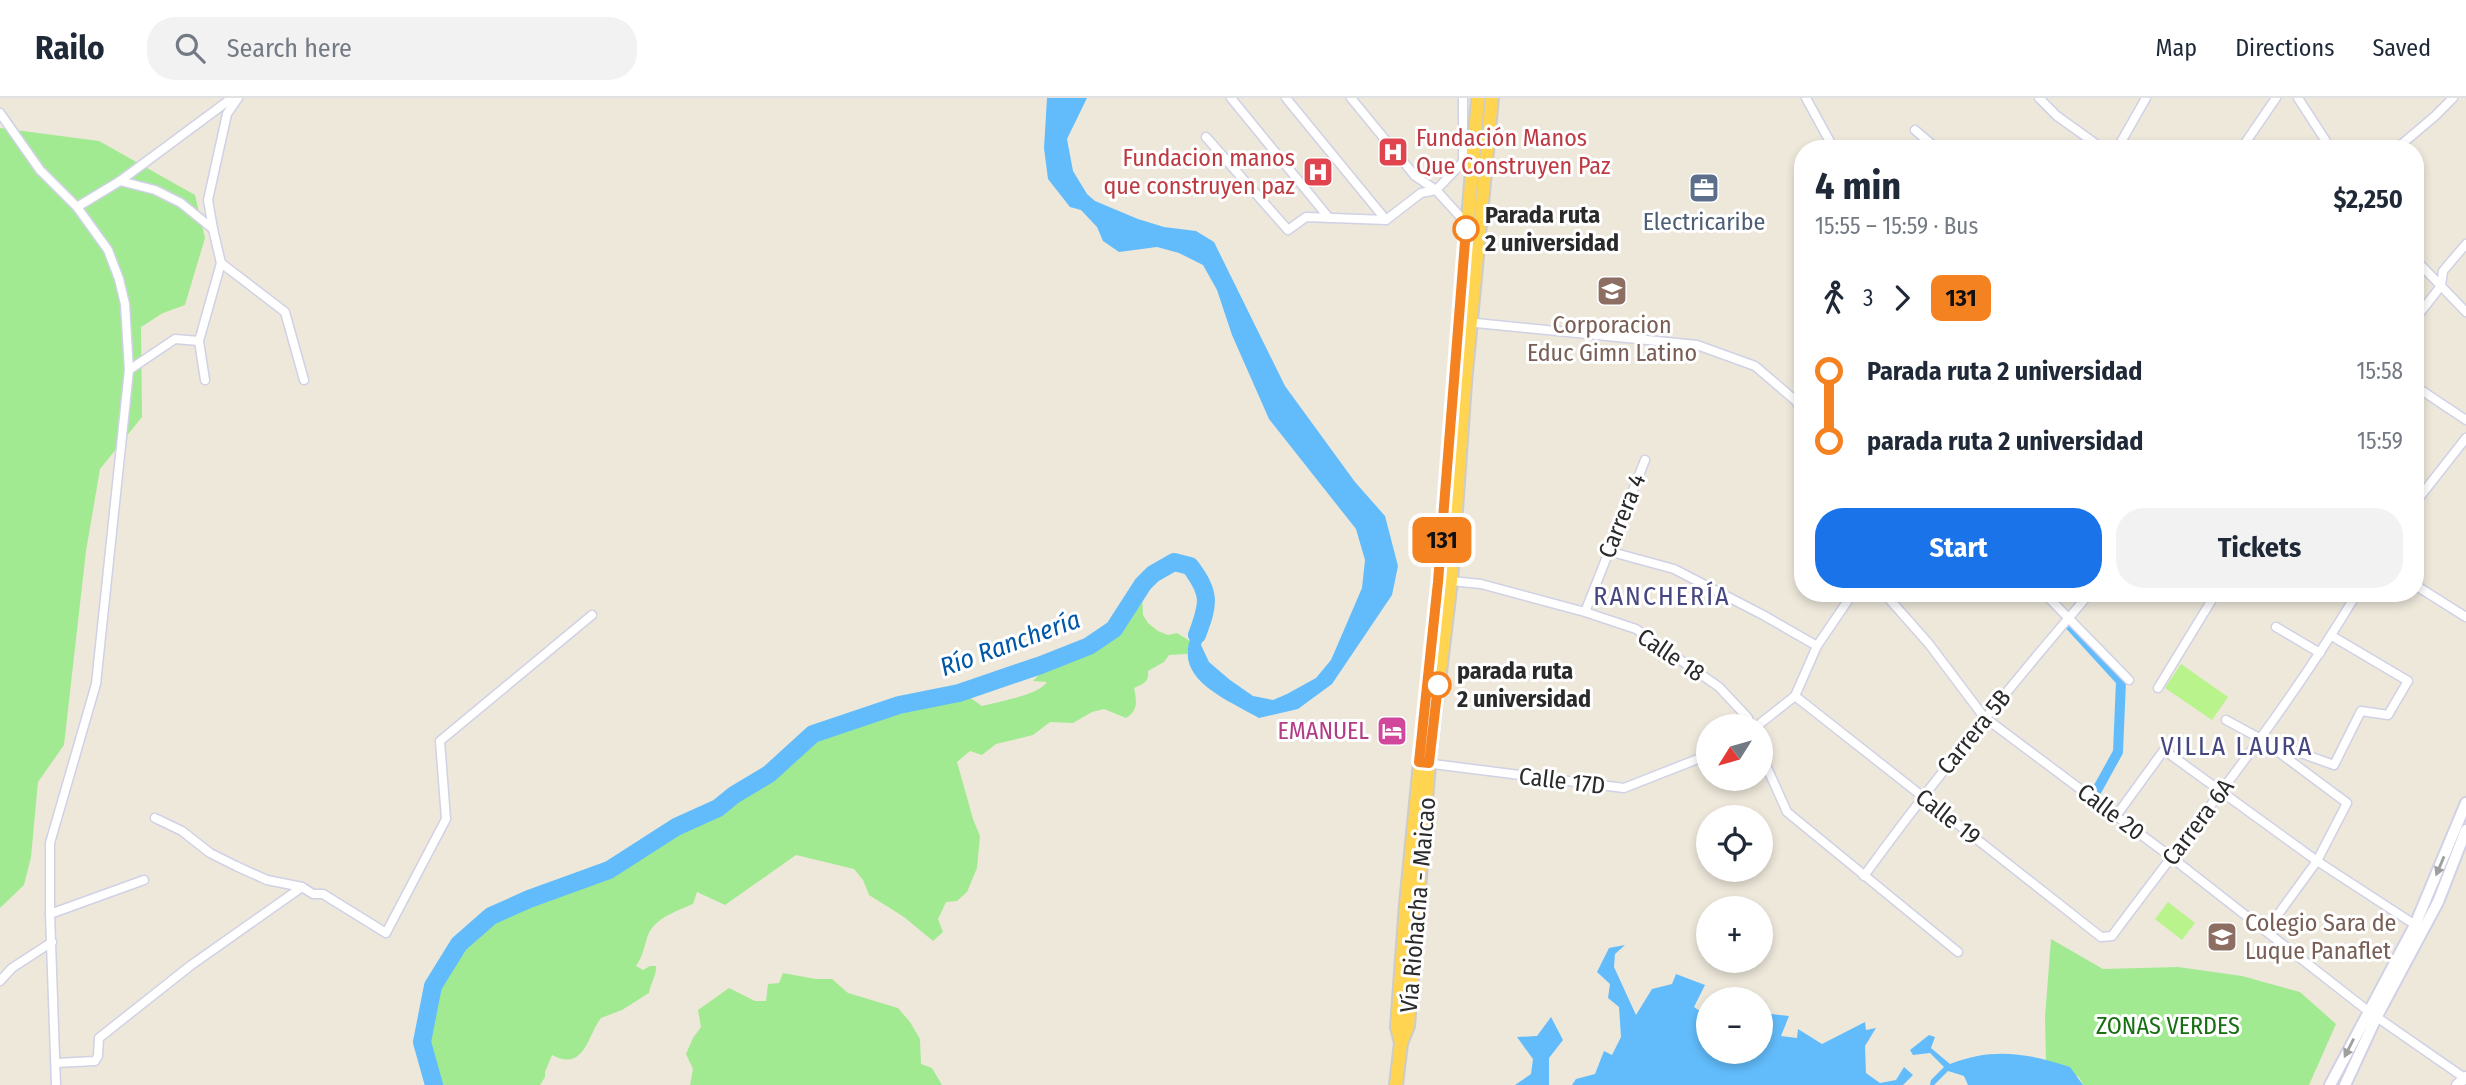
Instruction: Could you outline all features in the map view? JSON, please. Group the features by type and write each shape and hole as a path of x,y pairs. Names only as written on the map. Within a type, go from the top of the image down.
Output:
{"highway":[{"name":"Vía Riohacha - Maicao","path":"1465,322 1466,223 1478,98"},
{"name":"Vía Riohacha - Maicao","path":"1396,1085 1401,1042 1397,1027 1424,762 1438,582 1465,322 1480,225 1492,98"},
{"name":"Vía Riohacha - Maicao","path":"1424,762 1451,581 1459,383"}],"main road":[{"path":"2419,928 2466,803"},
{"path":"2330,1085 2419,928 2466,830"},
{"path":"2345,1085 2372,1014"}],"street":[{"path":"78,207 120,181 232,98"},
{"path":"205,380 199,341 221,263 208,200 226,114 238,98"},
{"path":"1231,98 1329,218"},
{"path":"1286,98 1386,220"},
{"path":"1351,98 1415,176 1436,190 1466,223 1480,225"},
{"path":"1206,136 1288,230 1306,217 1386,220 1421,193 1436,190 1463,162 1463,98"},
{"path":"1806,98 1829,140"},
{"path":"2039,98 2057,116 2090,140"},
{"path":"2122,140 2146,98"},
{"path":"2247,140 2276,98"},
{"path":"2298,98 2325,140"},
{"path":"2406,140 2453,98"},
{"path":"0,113 40,170 78,207 108,250 125,304 129,370 96,684 50,843 56,1085"},
{"path":"1914,130 1926,140"},
{"path":"120,181 155,190 181,203 213,229"},
{"path":"2424,308 2441,286 2443,271 2466,244"},
{"path":"221,263 285,312 304,380"},
{"path":"2424,268 2466,312"},
{"path":"1465,322 1697,345 1755,366 1794,399"},
{"path":"129,370 175,339 199,341"},
{"path":"2424,393 2466,419"},
{"path":"2424,492 2466,438"},
{"name":"Carrera 4","path":"1586,612 1644,460"},
{"path":"1608,551 1674,569 1817,646"},
{"name":"Calle 18","path":"1451,581 1481,584 1586,612 1636,629 1719,687 1744,714"},
{"path":"2424,591 2466,617"},
{"path":"1773,714 1795,696 1817,646 1847,602"},
{"name":"Calle 20","path":"1892,602 1929,644 1984,717 2171,857 2372,1014 2463,1080"},
{"path":"2053,602 2129,680"},
{"name":"Carrera 5B","path":"1864,876 1984,717 2082,602"},
{"path":"2158,688 2209,602"},
{"name":"Carrera 6A","path":"2101,937 2112,936 2261,739 2332,636 2352,602"},
{"path":"155,818 182,831 210,853 236,866 267,880 302,887 313,894 323,894 386,933 446,819 440,741 592,615"},
{"path":"2276,627 2320,653"},
{"path":"2261,739 2334,765 2361,711 2388,715 2408,681 2332,636"},
{"name":"Calle 19","path":"1795,696 2101,937"},
{"path":"2226,720 2261,739 2347,803 2317,861 2266,931"},
{"path":"2116,816 2164,750 2317,861 2419,928"},
{"name":"Calle 17D","path":"1424,762 1624,788 1696,760"},
{"path":"1773,781 1787,812 1958,952"},
{"path":"50,914 144,880"},
{"path":"56,1063 95,1062 99,1038 190,966 302,887"},
{"path":"0,981 12,968 52,942"}],"green space":[{"path":"0,128 99,141 195,195 205,238 185,305 163,313 141,327 142,417 100,469 86,551 64,745 38,782 31,857 24,885 0,908"},
{"path":"1138,592 1142,594 1143,615 1148,623 1158,631 1168,635 1177,633 1190,641 1187,654 1169,655 1164,662 1148,671 1145,682 1134,688 1136,705 1126,718 1104,709 1092,712 1073,723 1050,722 1033,735 996,744 982,755 970,751 957,762 980,836 977,868 967,892 957,901 946,902 938,919 943,932 933,941 904,917 869,895 863,880 854,869 796,855 725,905 697,892 693,904 656,924 648,935 636,966 643,970 656,966 649,993 622,1010 601,1018 578,1056 563,1059 552,1055 540,1085 434,1085 422,1042 433,986 459,944 491,916 609,870 676,827 718,808 766,776 813,734 899,705 959,693 982,706 1035,691 1047,682 1033,681 1046,669 1056,663 1071,662 1084,657 1107,642 1110,638 1107,634 1115,627"},
{"path":"2181,664 2228,697 2212,720 2165,688"},
{"path":"2168,902 2195,923 2182,940 2155,919"},
{"name":"ZONAS VERDES","path":"2051,939 2103,969 2178,967 2242,976 2300,992 2336,1024 2309,1085 2083,1085 2079,1077 2046,1062 2045,1017"},
{"path":"783,973 832,979 848,993 898,1008 920,1039 921,1064 932,1068 942,1085 690,1085 693,1069 686,1054 701,1027 698,1010 729,988 755,1001 766,1001 768,984 779,983"}],"water":[{"path":"1047,98 1087,98 1067,139 1073,171 1087,194 1095,201 1164,227 1196,231 1214,242 1285,386 1355,482 1385,516 1398,566 1392,595 1332,684 1298,709 1259,718 1210,689 1190,666 1188,651 1192,634 1205,614 1205,631 1201,645 1209,662 1253,696 1273,700 1316,678 1331,660 1362,588 1365,560 1356,529 1269,419 1232,335 1217,290 1203,265 1179,253 1157,247 1119,252 1103,241 1097,227 1081,210 1070,207 1048,179 1044,148"},
{"path":"1625,945 1615,954 1614,967 1636,1015 1652,989 1672,984 1676,974 1705,985 1696,987 1696,1064 1773,1064 1773,1014 1789,1016 1781,1036 1797,1038 1798,1029 1822,1044 1865,1022 1866,1030 1876,1028 1865,1046 1866,1073 1880,1083 1896,1080 1904,1067 1913,1075 1903,1085 1572,1085 1576,1079 1595,1074 1604,1051 1612,1055 1621,1037 1619,1007 1608,998 1610,984 1597,972 1609,948"},
{"path":"1551,1017 1563,1040 1549,1058 1549,1085 1515,1085 1531,1074 1533,1059 1517,1037 1537,1036"},
{"path":"1929,1035 1935,1037 1931,1048 1950,1064 1981,1055 2025,1055 2070,1067 2083,1085 1968,1085 1964,1076 1948,1071 1934,1085 1930,1085 1931,1080 1944,1067 1930,1053 1913,1055 1910,1050"}],"waterway":[{"name":"Río Ranchería","path":"434,1085 422,1042 433,986 459,944 491,916 609,870 676,827 718,808 769,774 813,734 899,705 959,693 1089,646 1114,629 1143,584 1153,574 1174,562 1190,566 1205,592 1206,606 1197,635"},
{"path":"2067,622 2121,681 2118,752 2097,790"}],"bus line":[{"name":"131","path":"1438,685 1429,763 1419,762 1438,582 1466,229"}],"place":[{"name":"Fundación Manos Que Construyen Paz","path":"1393,152"},
{"name":"Fundacion manos que construyen paz","path":"1318,172"},
{"name":"Electricaribe","path":"1704,188"},
{"name":"Parada ruta 2 universidad","path":"1466,229"},
{"name":"Corporacion Educ Gimn Latino","path":"1612,291"},
{"name":"parada ruta 2 universidad","path":"1438,685"},
{"name":"EMANUEL","path":"1392,731"},
{"name":"Colegio Sara de Luque Panaflet","path":"2222,937"}],"district":[{"name":"RANCHERÍA","path":"1662,596"},
{"name":"VILLA LAURA","path":"2237,746"}]}
